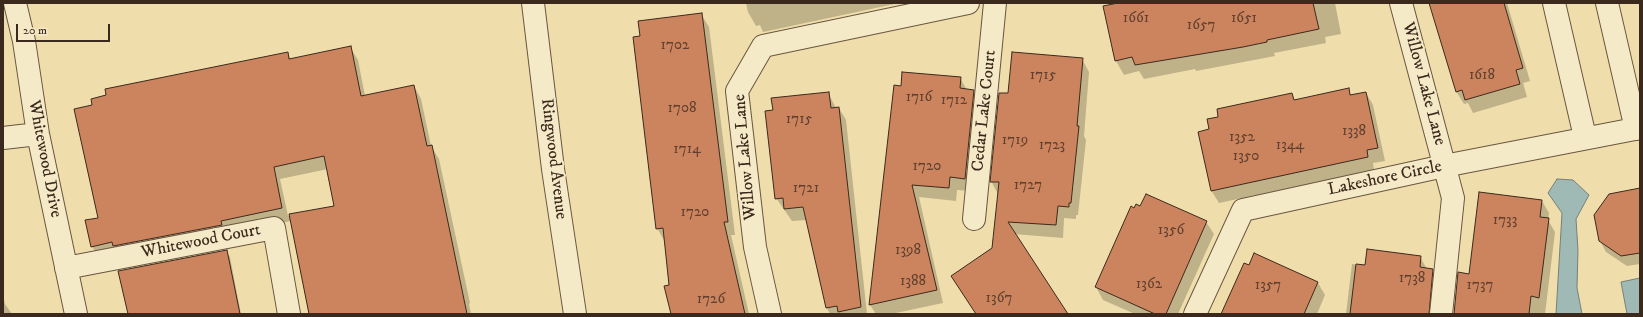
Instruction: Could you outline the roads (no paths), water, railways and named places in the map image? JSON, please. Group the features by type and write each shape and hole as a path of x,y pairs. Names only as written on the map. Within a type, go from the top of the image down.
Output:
{"street":[{"name":"Whitewood Drive","path":"15,3 24,41 38,134 76,314"},
{"name":"Ringwood Avenue","path":"534,3 553,169 575,314"},
{"name":"Willow Lake Lane","path":"770,314 754,247 736,92 763,46 968,3"},
{"name":"Cedar Lake Court","path":"974,219 995,3"},
{"name":"Willow Lake Lane","path":"1401,3 1444,166 1454,198 1441,314"},
{"path":"1554,3 1585,137"},
{"path":"1607,3 1638,128"},
{"name":"Lakeshore Circle","path":"1195,314 1243,210 1444,166 1585,137 1638,128"},
{"path":"3,138 38,134"},
{"name":"Whitewood Court","path":"66,268 274,228 289,314"}],"water":[{"path":"1557,179 1573,180 1589,195 1576,219 1578,250 1577,288 1582,314 1556,314 1562,213 1548,193"},
{"path":"1640,278 1640,314 1627,314 1621,282"}]}
